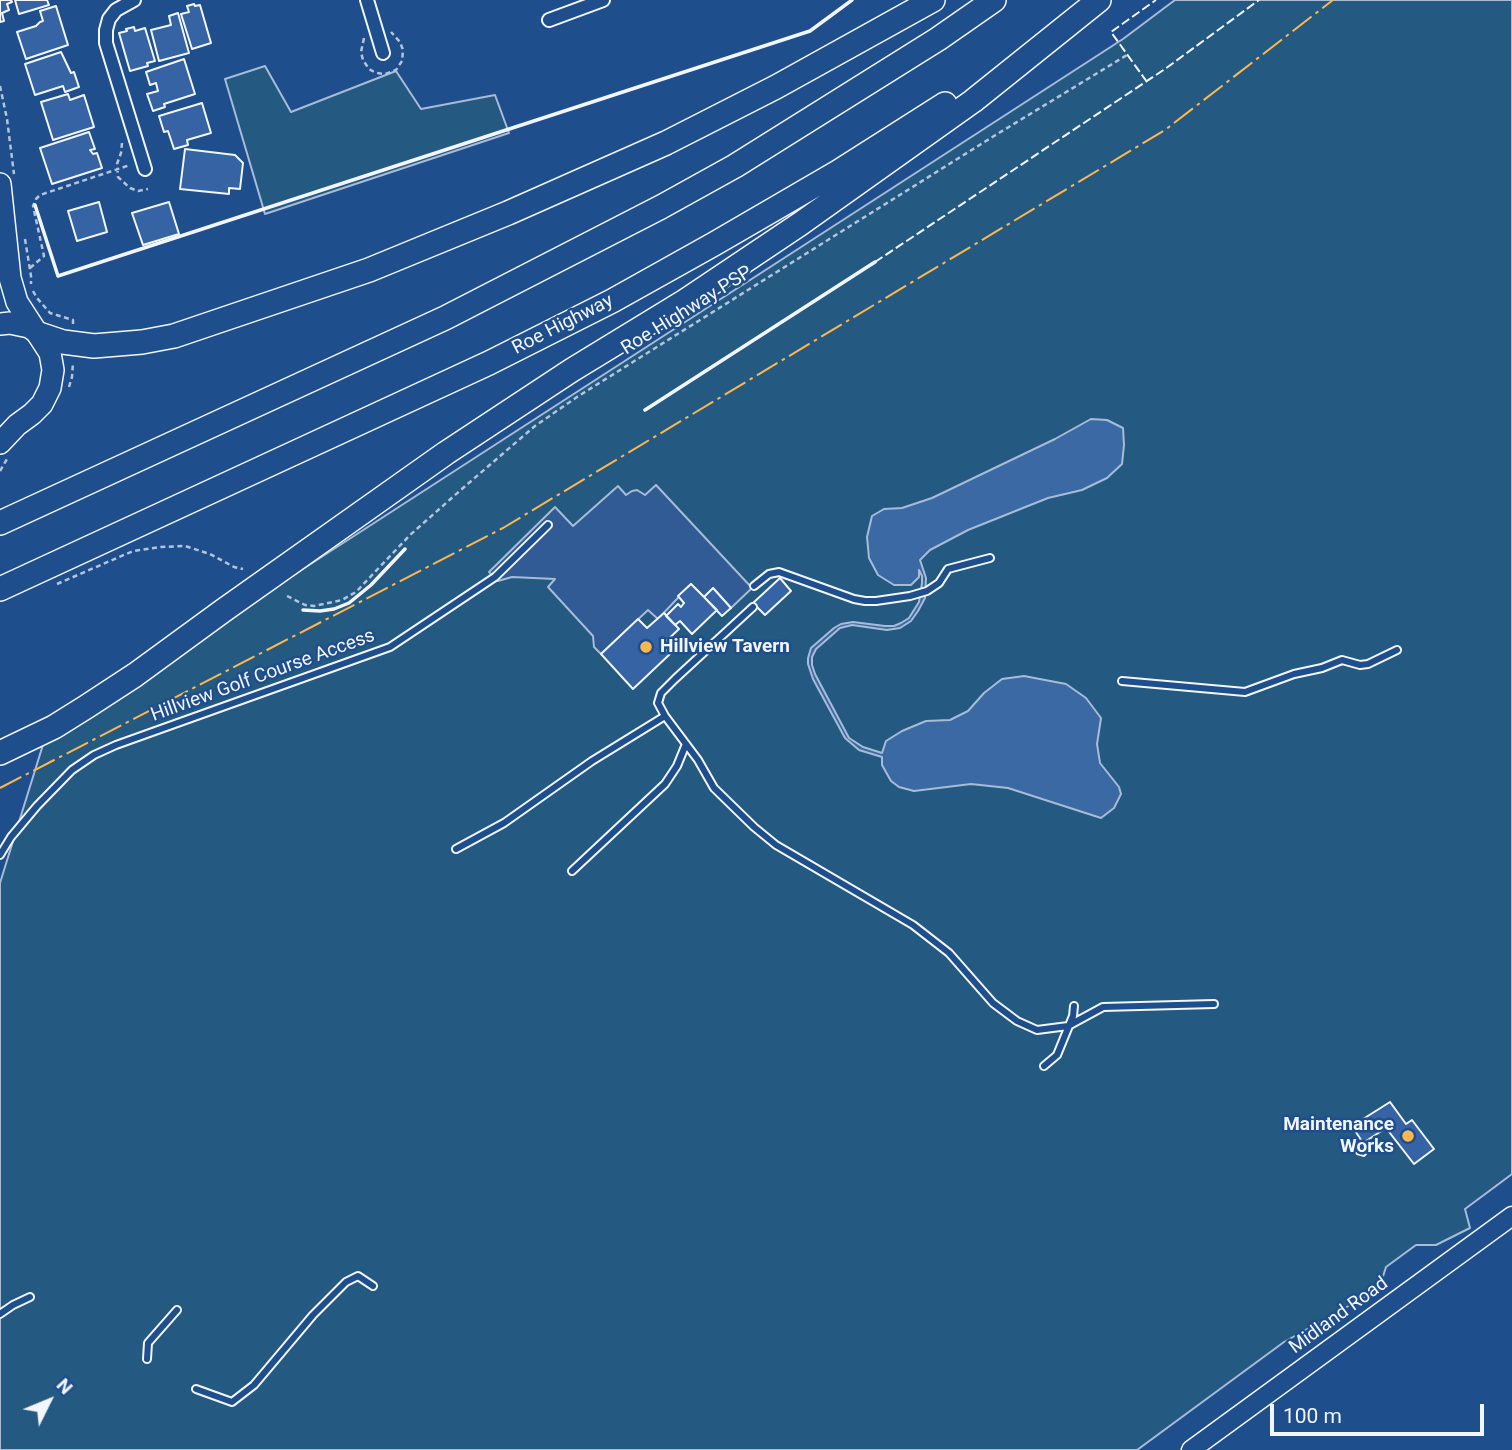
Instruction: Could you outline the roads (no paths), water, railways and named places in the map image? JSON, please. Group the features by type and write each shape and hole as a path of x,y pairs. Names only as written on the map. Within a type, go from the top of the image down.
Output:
{"highway":[{"path":"39,334 63,342 94,346 174,337 369,270 508,213 666,143 788,81 933,0"},
{"path":"0,523 445,318 661,207 735,166 994,0"},
{"name":"Roe Highway","path":"0,589 489,363 612,301 838,172 997,71 1093,0"},
{"path":"0,753 54,727 125,681 446,453 800,225 973,101 1099,0"}],"main road":[{"path":"6,448 18,425 42,404 50,388 53,370 50,353 17,302 10,278 8,185"},
{"path":"0,324 29,327 39,334"},
{"name":"Midland Road","path":"1191,1450 1512,1216"}],"street":[{"path":"134,0 116,10 109,19 106,43 144,165"},
{"path":"367,0 383,53"},
{"path":"549,20 603,0"}],"lane":[{"name":"Hillview Golf Course Access","path":"0,855 11,837 72,770 94,755 390,647 495,577 548,525"},
{"path":"754,586 769,574 779,572 854,599 876,601 927,592 939,583 948,569 990,558"},
{"path":"753,607 661,693 659,703 665,716 698,760 713,788 754,827 776,845 913,925 949,953 993,1003 1017,1021 1037,1030 1068,1026 1103,1007 1214,1004"},
{"path":"1122,681 1245,692 1342,660 1360,665 1368,664 1397,650"},
{"path":"456,849 504,823 592,761 665,716"},
{"path":"572,871 665,784 686,744"},
{"path":"1044,1066 1057,1055 1073,1016 1074,1006"},
{"path":"196,1389 232,1402 254,1385 313,1315 346,1282 358,1276 373,1286"},
{"path":"0,1314 30,1297"},
{"path":"146,1359 148,1343 177,1310"}],"place":[{"name":"Hillview Tavern","path":"646,647"},
{"name":"Maintenance Works","path":"1408,1136"}]}
